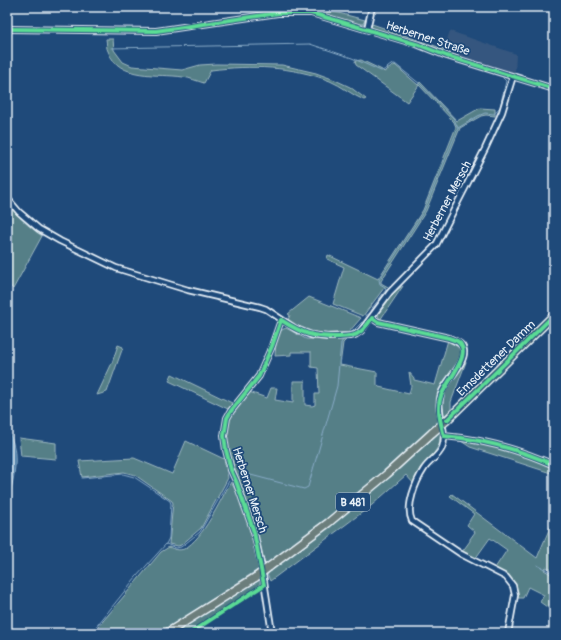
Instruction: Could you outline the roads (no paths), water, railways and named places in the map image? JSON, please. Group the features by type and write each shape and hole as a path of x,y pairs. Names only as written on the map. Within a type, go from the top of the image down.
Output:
{"main road":[{"name":"Emsdettener Damm","path":"167,633 256,576 334,518 387,474 447,420 554,315"}],"street":[{"name":"Herberner Straße","path":"367,29 372,7"},
{"name":"Herberner Straße","path":"7,29 156,31 278,13 311,13 367,29 554,89"},
{"name":"Herberner Mersch","path":"7,198 19,212 39,229 60,241 116,268 188,290 266,309 296,329 311,336 327,337 355,335 361,332 390,292 436,245 485,149 502,112 513,76"},
{"path":"372,318 378,322 449,338 461,345 464,352 463,356 443,389 440,399 439,414 444,436 442,448 420,475 411,498 409,515 412,520 461,554 506,577 513,586 515,595 508,633"},
{"name":"Herberner Mersch","path":"272,633 262,568 254,532 231,470 224,436 227,418 230,411 259,376 281,320"},
{"path":"444,436 458,437 508,449 554,465"}],"waterway":[{"path":"111,48 310,44 352,58 381,71 395,64 420,84 454,119 458,128"},
{"path":"366,316 386,290 385,287 380,284 379,280 424,211 458,128 485,113 494,114 500,107 506,81 503,78"},
{"path":"351,333 362,322"},
{"path":"239,474 243,473 304,489 308,487 337,386 341,343 343,340"},
{"path":"82,478 123,474 134,477 170,501 171,504 169,538 166,544 136,577 91,633"},
{"path":"166,544 176,548 181,547 200,532 229,481"},
{"path":"537,565 554,574"}]}
